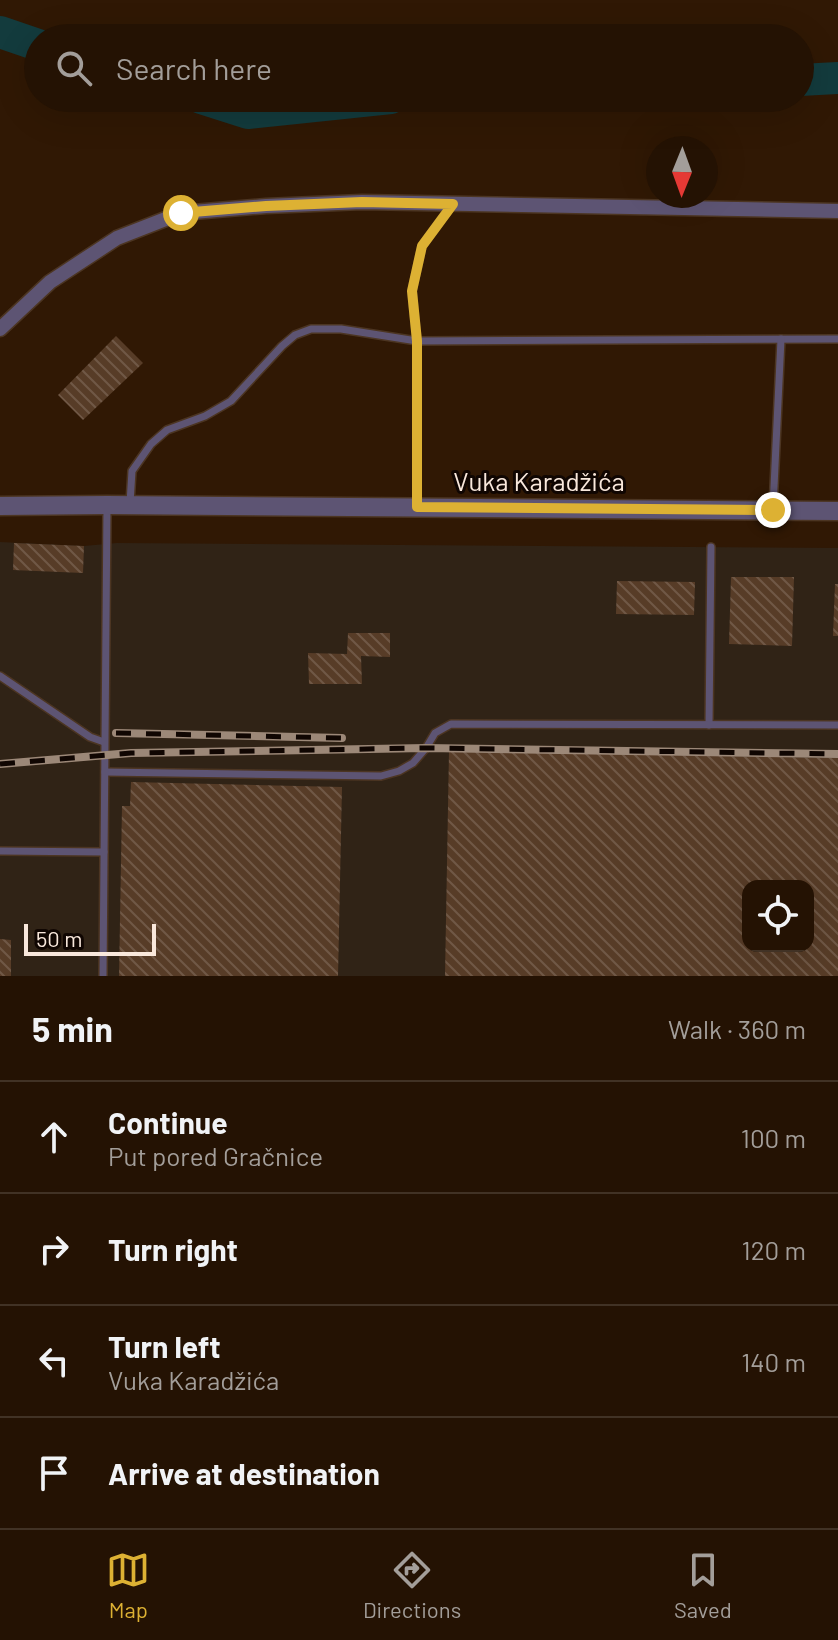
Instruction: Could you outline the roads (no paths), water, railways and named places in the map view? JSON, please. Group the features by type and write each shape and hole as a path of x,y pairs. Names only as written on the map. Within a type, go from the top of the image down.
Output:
{"street":[{"path":"0,329 50,282 117,238 181,213 362,202 838,211"},
{"name":"Vuka Karadžića","path":"0,506 838,511"}],"lane":[{"path":"417,507 417,341 412,291 422,246 453,204"},
{"path":"130,505 132,471 151,444 167,430 205,416 231,401 282,346 295,335 311,329 341,329 417,341 838,339"},
{"path":"773,510 781,339"},
{"path":"103,976 107,505"},
{"path":"709,725 711,547"},
{"path":"0,676 90,737 104,742"},
{"path":"105,772 381,776 413,763 435,733 451,724 838,725"},
{"path":"0,851 104,852"}],"waterway":[{"path":"0,32 24,40"},
{"path":"814,79 838,78"},
{"path":"245,112 258,112"}],"railway":[{"path":"116,733 342,738"},
{"path":"0,764 131,753 426,748 838,754"}]}
